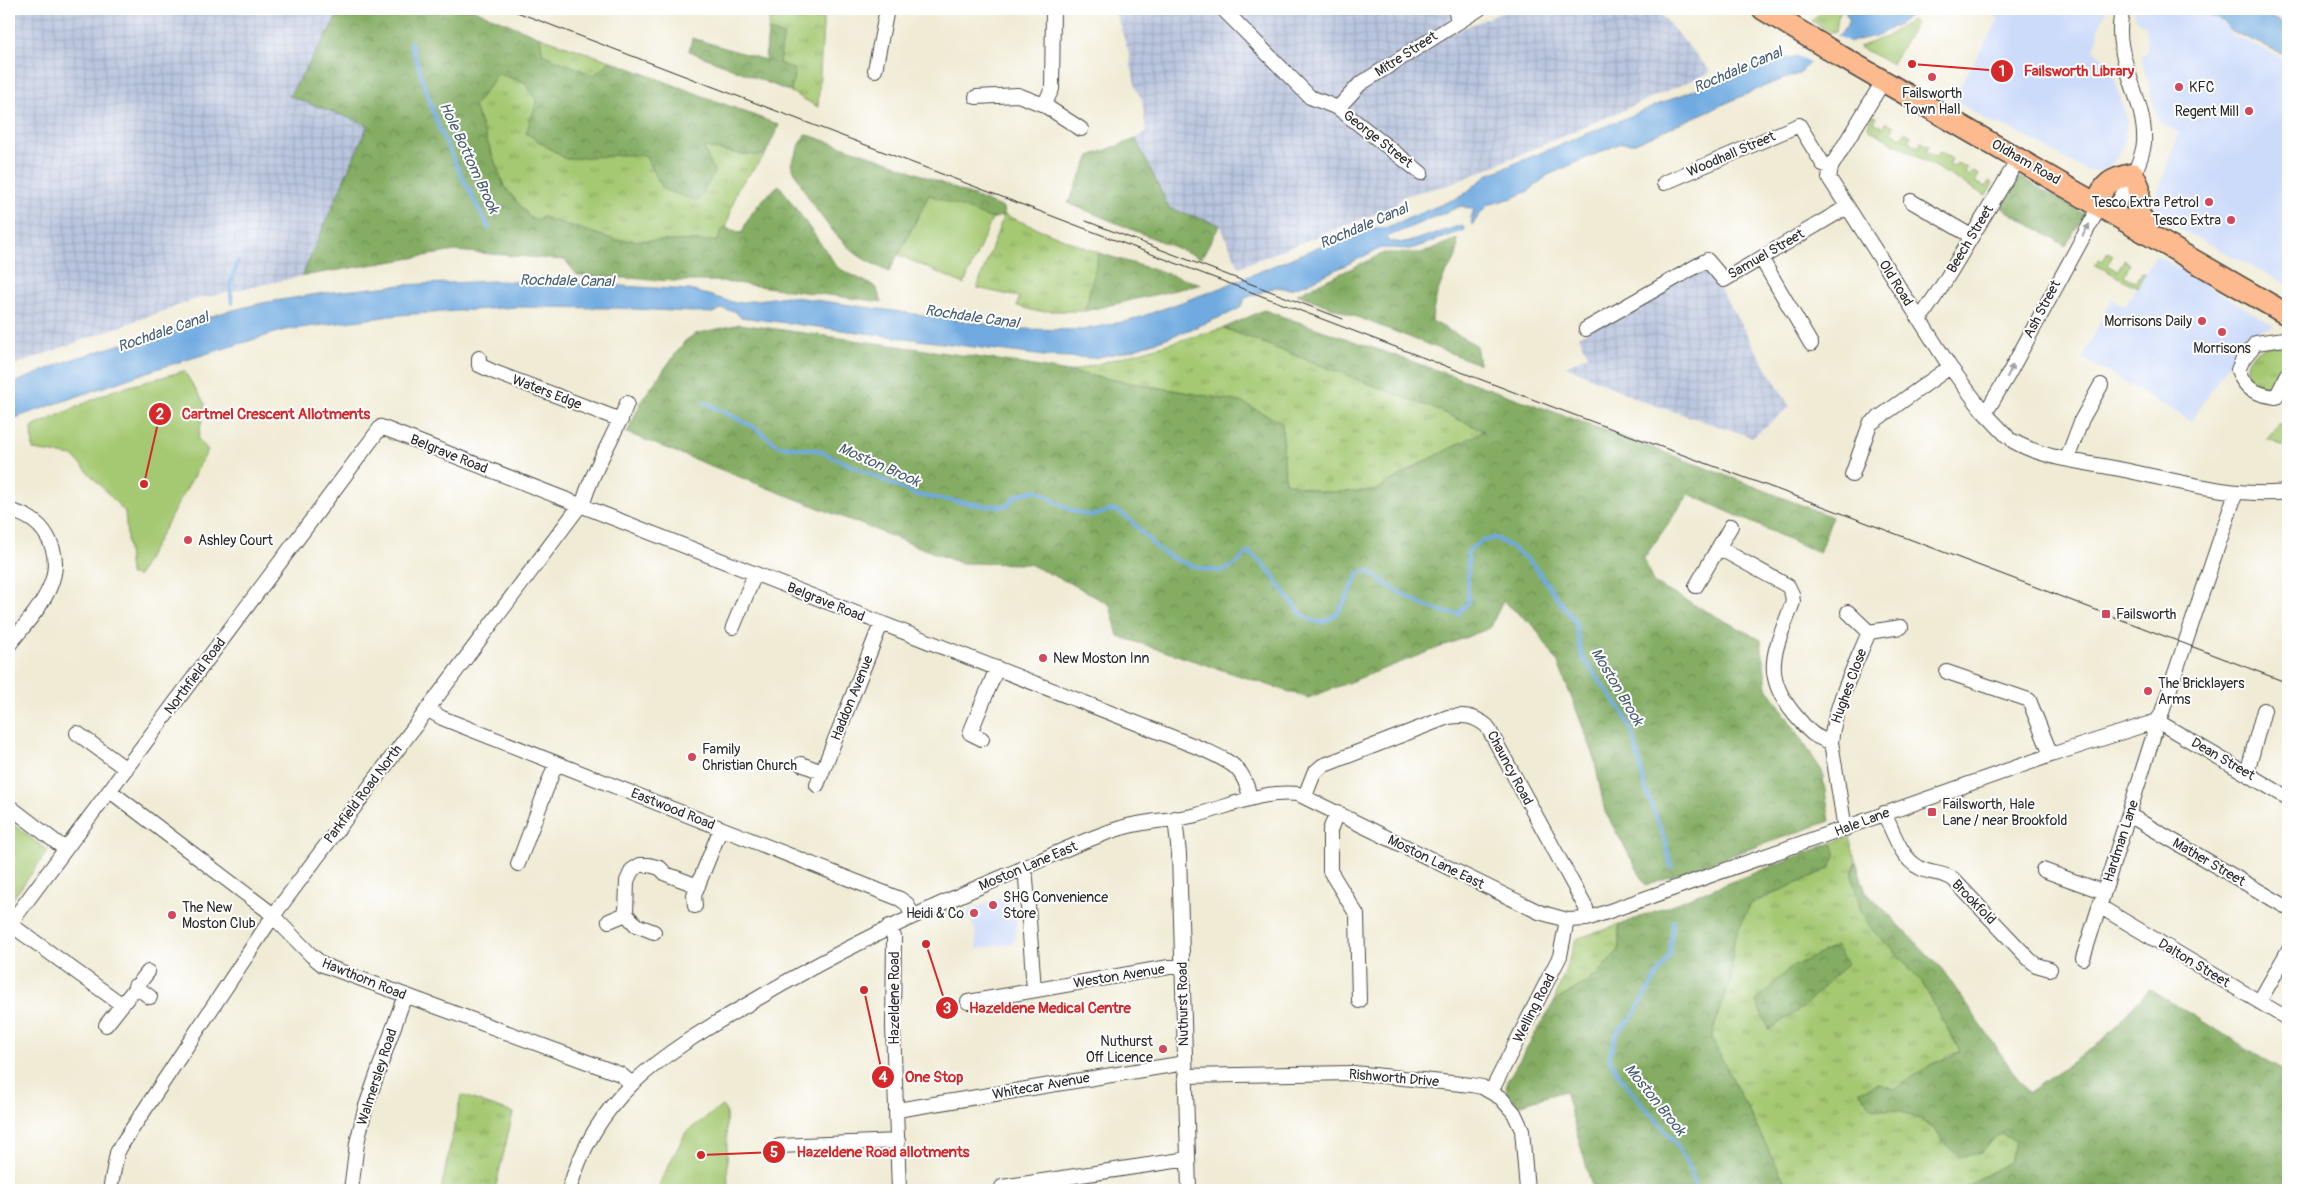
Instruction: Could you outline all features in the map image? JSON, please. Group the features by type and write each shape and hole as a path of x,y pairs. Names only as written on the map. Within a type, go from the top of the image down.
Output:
{"highway":[{"name":"Oldham Road","path":"1763,9 1840,56 2288,315"},
{"path":"2104,208 2102,188 2118,177 2133,174 2139,186 2138,212 2149,233"}],"street":[{"path":"875,70 887,9"},
{"path":"1044,105 1052,89 1053,9"},
{"name":"George Street","path":"1223,9 1310,97 1338,108 1421,173"},
{"name":"Mitre Street","path":"1338,108 1360,84 1456,15 1479,9"},
{"path":"2122,9 2120,37 2143,126 2144,145 2133,174"},
{"path":"1831,167 1884,80"},
{"path":"976,97 1018,95 1044,105 1081,129"},
{"name":"Old Road","path":"1799,125 1824,164 1831,167 1829,178 1950,367 1983,411 2010,439 2027,449 2067,459 2236,492 2288,492"},
{"name":"Woodhall Street","path":"1664,183 1799,125"},
{"name":"Beech Street","path":"1918,317 1924,313 2019,158"},
{"path":"1911,201 1971,236"},
{"name":"Samuel Street","path":"1586,329 1707,260 1724,280 1848,207"},
{"name":"Ash Street","path":"1983,411 1988,408 2006,377 2094,216 2104,208"},
{"path":"1761,258 1811,344"},
{"path":"2287,339 2256,343 2242,359 2238,370 2247,387 2257,394 2276,398 2288,374"},
{"name":"Waters Edge","path":"479,358 479,365 494,372 621,420"},
{"path":"1852,475 1870,424 1950,367"},
{"path":"2067,459 2082,419 2101,385"},
{"name":"Parkfield Road North","path":"110,1190 117,1153 122,1144 273,916 584,500 590,482 621,420 627,403"},
{"name":"Belgrave Road","path":"381,426 1217,756 1238,769 1245,777 1250,798"},
{"name":"Northfield Road","path":"9,924 381,426"},
{"name":"Hardman Lane","path":"2083,958 2154,734 2154,722 2198,610 2236,492"},
{"path":"9,511 28,517 43,529 53,548 55,569 49,592 9,645"},
{"path":"1696,586 1731,526"},
{"path":"1719,548 1788,586 1793,602 1773,660 1774,679 1781,696 1814,737 1831,742"},
{"path":"733,627 755,574"},
{"name":"Hughes Close","path":"1848,612 1869,632"},
{"name":"Haddon Avenue","path":"801,764 819,779 881,624"},
{"name":"Hughes Close","path":"1869,632 1901,627"},
{"name":"Hughes Close","path":"1845,829 1831,742 1837,710 1869,632"},
{"path":"982,739 970,733 996,668"},
{"path":"1947,672 2029,700 2051,755"},
{"name":"Eastwood Road","path":"427,708 442,718 900,899 907,904 912,915"},
{"path":"2247,773 2264,710"},
{"name":"Chauncy Road","path":"1305,796 1314,772 1322,766 1448,718 1469,715 1477,718 1487,726 1586,908 1587,919"},
{"name":"Hale Lane","path":"1567,920 1587,919 1845,829 1884,813 2051,755 2154,722"},
{"name":"Dean Street","path":"2154,722 2247,773 2288,798"},
{"path":"77,733 126,769"},
{"path":"518,864 556,763"},
{"name":"Hawthorn Road","path":"110,791 273,916 310,955 323,965 620,1074 632,1084"},
{"name":"Moston Lane East","path":"570,1190 581,1156 592,1134 607,1112 632,1084 661,1061 734,1012 808,968 912,915 1121,828 1194,815 1250,798 1282,792 1305,796 1538,912 1567,920"},
{"path":"9,806 65,849"},
{"path":"1337,812 1330,830 1330,871 1357,916 1361,1001"},
{"name":"Brookfold","path":"1884,813 1906,857 1912,864 1922,870 1943,873 1953,879 2028,959 2047,965"},
{"name":"Mather Street","path":"2129,816 2288,908"},
{"name":"Nuthurst Road","path":"1175,818 1179,854 1189,1190"},
{"path":"694,906 694,895 721,828"},
{"path":"654,932 636,925 626,914 628,881 632,870 640,865 649,865 660,868 666,874 698,886"},
{"path":"1022,868 1026,878 1034,990"},
{"path":"2043,870 2104,892"},
{"name":"Dalton Street","path":"2099,906 2288,1019"},
{"path":"609,921 626,914"},
{"name":"Welling Road","path":"1491,1092 1556,966 1563,945 1567,920"},
{"path":"9,924 121,1004"},
{"name":"Hazeldene Road","path":"889,926 894,937 894,1027 899,1190"},
{"path":"2259,1002 2288,951"},
{"name":"Weston Avenue","path":"968,1002 1169,967 1182,967"},
{"path":"106,1024 148,972"},
{"path":"135,986 150,997"},
{"name":"Walmersley Road","path":"351,1190 357,1143 365,1109 405,996"},
{"name":"Rishworth Drive","path":"1185,1070 1354,1073 1471,1085 1491,1092 1507,1105 1522,1130 1527,1190"},
{"name":"Whitecar Avenue","path":"897,1110 1185,1070"},
{"path":"779,1146 898,1141"},
{"path":"1002,1187 1188,1159"}],"shaded area":[{"path":"9,9 342,9 289,96 368,125 302,276 193,300 9,367"},
{"path":"1114,9 1451,9 1451,33 1511,9 1656,9 1711,72 1452,184 1403,196 1395,206 1239,267 1220,225 1169,208 1136,139 1146,131 1142,100 1136,89 1128,50"},
{"path":"1984,9 2107,9 2101,22 2094,51 2109,63 2113,71 2127,120 2124,144 2118,156 2108,168 2099,171 2085,170 2014,130 1992,123 1952,99 1999,19"},
{"path":"2134,9 2193,9 2223,23 2231,34 2288,60 2288,285 2172,225 2155,206 2158,191 2179,133 2158,121 2141,56 2147,52 2146,25 2136,20"},
{"path":"2156,255 2275,326 2259,330 2246,338 2191,421 2082,358 2112,299 2125,306"},
{"path":"1705,264 1790,407 1752,437 1642,401 1566,366 1588,355 1579,336"},
{"path":"1014,892 1017,937 1013,943 977,949 976,932 967,912"}],"green space":[{"path":"342,9 472,9 540,37 543,55 594,75 611,61 779,125 765,155 739,154 704,147 714,173 698,201 664,190 645,155 566,159 526,133 537,102 525,82 498,74 474,106 504,186 532,220 543,217 616,240 717,241 723,227 742,233 748,219 757,207 779,185 838,268 876,287 882,302 719,281 674,281 577,275 565,260 455,251 302,276 368,125 289,96"},
{"path":"771,9 824,9 818,107 791,92 795,70 779,63 783,35 768,31"},
{"path":"1823,9 1842,9 1838,16 1836,32 1832,33 1812,21"},
{"path":"1911,20 1916,23 1892,64 1859,47 1886,37"},
{"path":"768,31 784,35 779,63 795,70 791,92 689,51 692,38 765,60"},
{"path":"540,37 611,61 594,75 543,55"},
{"path":"498,74 525,82 538,102 526,133 566,159 620,154 645,155 664,190 704,147 739,154 765,155 737,189 719,254 565,260 504,186 474,106"},
{"path":"1873,115 1877,117 1874,122 1883,127 1886,122 1894,126 1891,132 1902,137 1905,132 1911,136 1908,141 1918,147 1921,142 1929,146 1926,152 1936,157 1939,152 1952,159 1949,165 1954,167 1957,163 1967,168 1965,174 1969,176 1972,171 1979,175 1975,182 1986,187 1989,181 1993,183 1986,196 1869,129 1868,125"},
{"path":"805,134 887,161 1003,208 1004,215 992,219 929,195 889,272 855,253 835,234 810,201 791,164"},
{"path":"1136,139 1169,208 1220,225 1201,258 1068,203 1090,156"},
{"path":"2020,177 2084,214 2066,246 2002,208"},
{"path":"929,195 992,219 964,284 899,255"},
{"path":"1004,215 1099,253 1085,311 1035,311 1017,306 1019,297 977,288"},
{"path":"1457,239 1456,256 1439,289 1432,321 1476,345 1479,364 1297,294 1384,253 1421,253"},
{"path":"2108,252 2113,255 2107,265 2118,271 2124,260 2130,264 2124,275 2136,282 2142,272 2145,273 2137,287 2094,264 2099,259 2103,261"},
{"path":"1099,253 1201,284 1085,311"},
{"path":"1264,310 1620,436 1832,517 1819,553 1689,494 1644,558 1653,583 1761,640 1767,687 1822,771 1830,821 1646,885 1605,812 1593,753 1558,663 1534,626 1503,601 1490,628 1308,698 1118,636 1110,605 1074,585 1029,564 960,563 627,433 643,398 685,341 695,334 740,324 1011,362 1241,402 1282,423 1285,482 1321,492 1375,491 1418,465 1484,431 1440,411 1224,328"},
{"path":"1224,328 1440,411 1484,431 1418,465 1375,491 1321,492 1285,482 1282,423 1241,402 1069,372"},
{"path":"2276,343 2283,348 2288,363 2277,385 2265,390 2250,384 2247,368 2251,357 2261,349"},
{"path":"184,371 205,404 198,439 208,450 138,576 130,575 125,512 73,456 33,450 32,427 112,391"},
{"path":"2280,424 2288,429 2288,448 2267,439"},
{"path":"9,821 48,851 9,904"},
{"path":"1849,837 1856,861 1852,875 1873,931 1892,948 1921,981 1960,1051 1932,1064 1895,1090 1879,1084 1860,1092 1873,1109 1902,1111 1935,1128 1944,1143 1981,1153 2000,1134 2016,1141 2009,1162 1961,1190 1789,1190 1711,1038 1731,981 1733,943 1750,904 1829,869 1836,855 1832,843"},
{"path":"1832,843 1836,855 1829,869 1750,904 1733,943 1731,981 1711,1038 1789,1190 1593,1190 1565,1091 1518,1105 1512,1100 1506,1089 1507,1081 1554,1002 1596,976 1619,950 1619,925"},
{"path":"1856,861 1865,890 1942,969 2028,1093 2102,1041 2149,989 2288,1073 2288,1190 1961,1190 2009,1162 2016,1141 2000,1134 1981,1153 1959,1157 1944,1143 1935,1128 1902,1111 1873,1109 1859,1091 1879,1084 1895,1089 1932,1064 1951,1057 1960,1051 1921,981 1892,948 1873,931 1861,912 1852,875"},
{"path":"1619,925 1619,950 1596,976 1554,1002 1576,939"},
{"path":"1836,946 1847,964 1802,1008 1769,1030 1756,1001 1790,968"},
{"path":"461,1095 513,1113 495,1190 441,1190"},
{"path":"722,1106 726,1111 728,1190 658,1190 662,1178 686,1132"}],"water":[{"name":"Rochdale Canal","path":"1847,9 1917,9 1902,22 1879,35 1850,42 1808,64 1799,74 1772,83 1635,143 1621,143 1548,175 1530,190 1513,198 1487,205 1472,225 1471,218 1474,209 1461,206 1387,237 1387,241 1405,243 1462,225 1465,230 1411,249 1381,248 1308,283 1290,289 1276,287 1245,298 1240,308 1228,314 1132,350 1094,358 1044,356 740,317 735,311 721,309 713,313 615,308 516,307 399,315 285,330 153,370 9,420 9,385 70,360 225,312 262,303 324,293 401,285 494,281 568,283 690,290 736,303 787,296 1020,329 1082,330 1132,320 1218,289 1325,244 1369,228 1385,228 1462,196 1487,175 1764,61 1797,56 1840,34 1850,21 1845,12"},
{"path":"2194,9 2251,9 2288,25 2288,56 2231,31 2224,22"}],"pier":[{"path":"1834,34 1853,44 1812,65 1795,54"}],"waterway":[{"name":"Hole Bottom Brook","path":"410,42 438,126 489,228"},
{"path":"232,303 230,285 238,262"},
{"name":"Moston Brook","path":"704,402 754,427 779,446 817,450 916,495 985,506 1007,506 1017,495 1037,490 1063,506 1085,514 1096,515 1113,510 1117,511 1131,521 1155,546 1166,554 1200,568 1217,571 1224,570 1231,567 1248,552 1268,570 1298,610 1307,618 1316,622 1326,621 1336,614 1359,573 1367,570 1398,592 1422,604 1446,613 1458,614 1468,603 1468,551 1481,541 1496,538 1514,549 1534,566 1575,622 1582,657 1621,709 1634,737 1645,788 1665,840 1671,867"},
{"name":"Moston Brook","path":"1673,921 1670,954 1631,1019 1617,1032 1609,1058 1631,1091 1670,1136 1681,1152 1690,1170 1696,1190"}],"tram line":[{"path":"509,9 1566,412 1825,507 2288,683"},
{"path":"1086,221 1343,319"}],"place":[{"name":"Failsworth Library","path":"1912,64"},
{"name":"Failsworth Town Hall","path":"1932,77"},
{"name":"KFC","path":"2179,87"},
{"name":"Regent Mill","path":"2249,111"},
{"name":"Tesco Extra Petrol","path":"2209,202"},
{"name":"Tesco Extra","path":"2231,220"},
{"name":"Morrisons Daily","path":"2202,321"},
{"name":"Morrisons","path":"2222,332"},
{"name":"Cartmel Crescent Allotments","path":"144,484"},
{"name":"Ashley Court","path":"188,540"},
{"name":"Failsworth","path":"2106,614"},
{"name":"New Moston Inn","path":"1043,658"},
{"name":"The Bricklayers Arms","path":"2148,691"},
{"name":"Family Christian Church","path":"692,757"},
{"name":"Failsworth, Hale Lane / near Brookfold","path":"1932,812"},
{"name":"SHG Convenience Store","path":"993,905"},
{"name":"Heidi & Co","path":"974,913"},
{"name":"The New Moston Club","path":"172,915"},
{"name":"Hazeldene Medical Centre","path":"926,944"},
{"name":"One Stop","path":"864,990"},
{"name":"Nuthurst Off Licence","path":"1163,1049"},
{"name":"Hazeldene Road allotments","path":"701,1155"}]}
